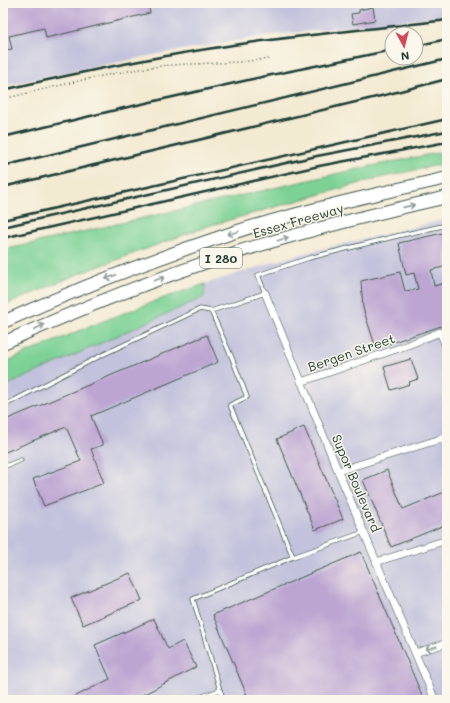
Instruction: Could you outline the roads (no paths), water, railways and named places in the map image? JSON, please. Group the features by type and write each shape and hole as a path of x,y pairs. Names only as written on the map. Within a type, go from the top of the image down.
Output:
{"highway":[{"name":"Essex Freeway","path":"3,322 54,299 119,273 229,234 338,203 447,178"},
{"name":"Essex Freeway","path":"3,343 102,300 213,260 318,228 447,197"}],"street":[{"name":"Supor Boulevard","path":"265,293 376,562 435,700"},
{"name":"Bergen Street","path":"301,382 408,345 440,332 447,349"},
{"path":"338,471 447,436"},
{"path":"376,562 447,540"},
{"path":"415,653 447,643"}],"lane":[{"name":"Supor Boulevard","path":"265,293 258,275 309,258 447,225"},
{"path":"3,406 100,356 200,309 211,311 265,293"},
{"path":"211,311 232,358 247,397 230,405 293,556"},
{"path":"3,467 21,460"},
{"path":"224,700 193,599 293,556 364,532"},
{"path":"192,700 220,690"}],"railway":[{"path":"3,90 114,66 199,50 254,42 447,20"},
{"path":"424,44 447,39"},
{"path":"3,137 257,78 384,52"},
{"path":"3,166 447,59"},
{"path":"3,187 447,79"},
{"path":"3,220 447,119"},
{"path":"3,227 317,156 447,131"},
{"path":"3,238 319,166 447,142"}]}
